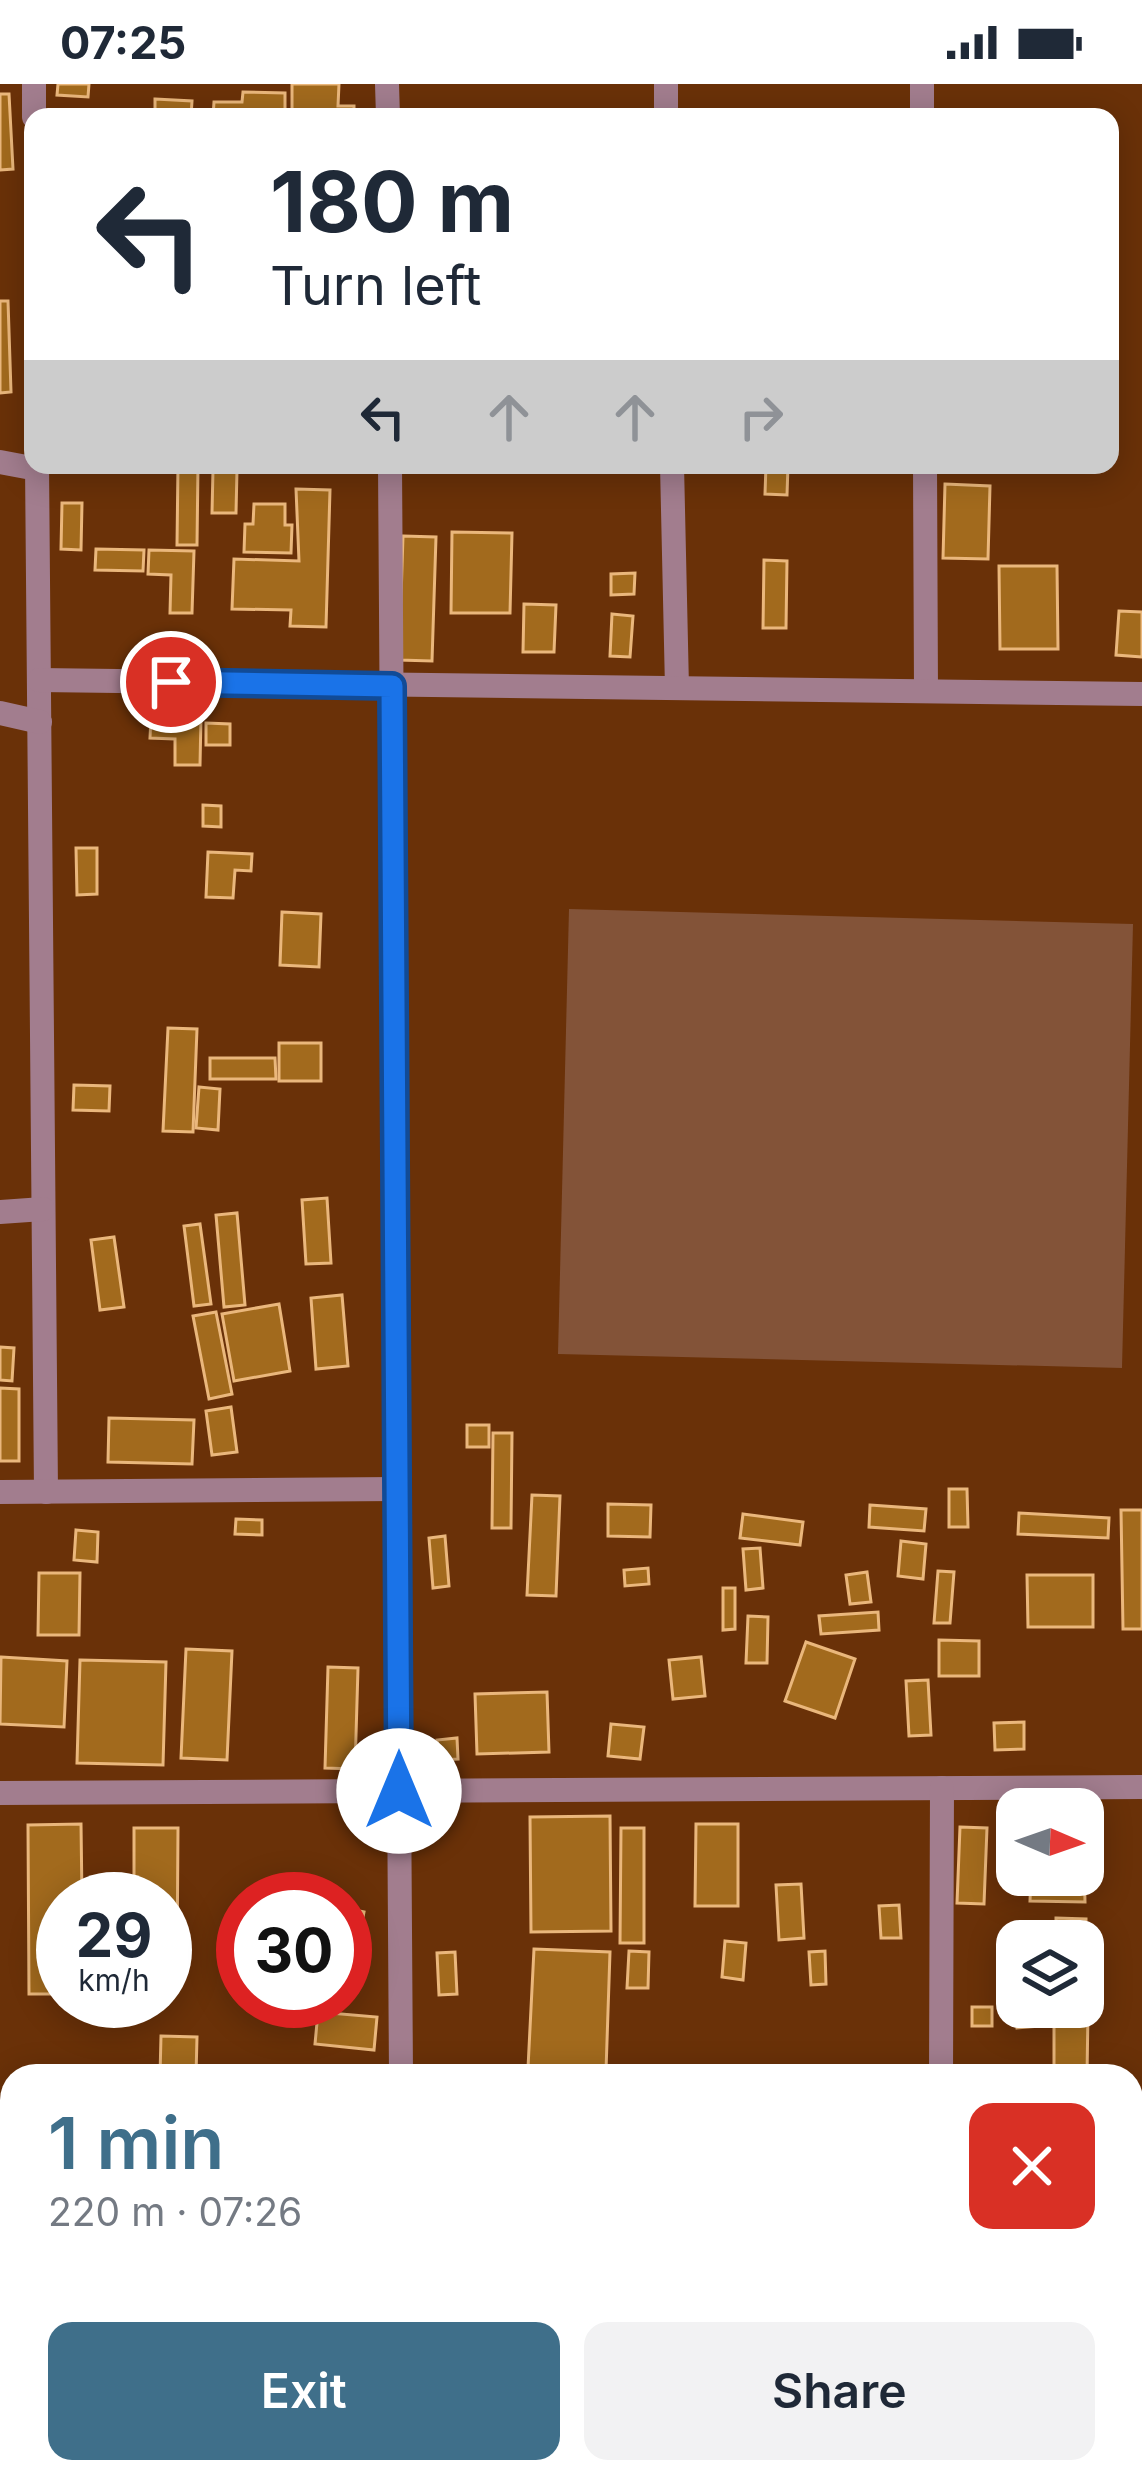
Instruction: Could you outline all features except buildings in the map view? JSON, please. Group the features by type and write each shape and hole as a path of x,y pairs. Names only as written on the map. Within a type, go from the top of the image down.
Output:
{"street":[{"path":"38,474 46,1492"},
{"path":"390,474 401,2064"},
{"path":"673,474 676,688"},
{"path":"925,474 926,691"},
{"path":"39,680 1142,694"},
{"path":"0,713 40,722"},
{"path":"0,1212 43,1209"},
{"path":"0,1492 397,1489"},
{"path":"0,1793 1142,1787"},
{"path":"941,2064 942,1788"}],"shaded area":[{"path":"569,909 1133,924 1122,1368 558,1354"}],"route":[{"path":"171,682 392,686 399,1791"}]}
